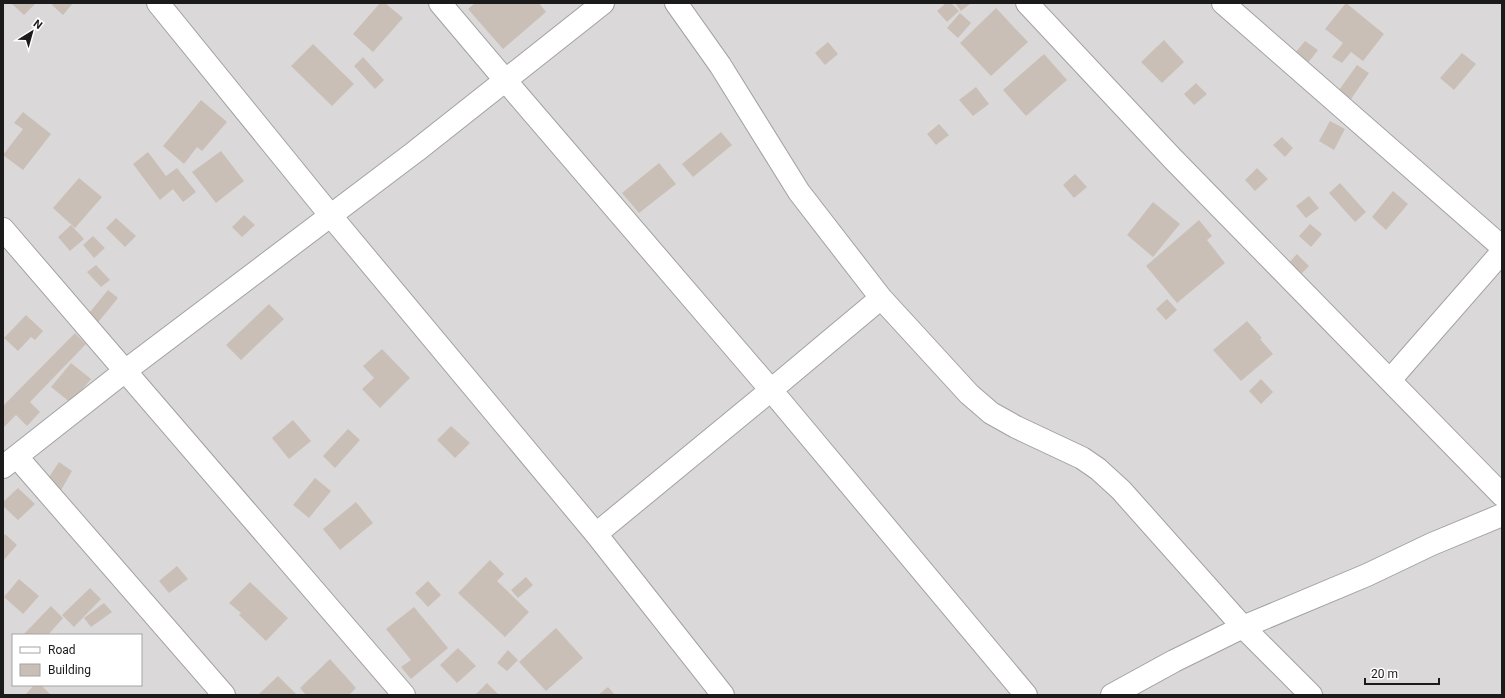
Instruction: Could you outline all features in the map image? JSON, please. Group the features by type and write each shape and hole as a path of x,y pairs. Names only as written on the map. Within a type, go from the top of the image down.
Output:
{"street":[{"path":"158,3 331,216 596,534 723,695"},
{"path":"440,3 771,390 1026,695"},
{"path":"224,695 8,459 416,152 603,3"},
{"path":"676,3 720,65 799,192 881,298 970,394 991,413 1016,427 1082,458 1098,469 1121,490 1243,627 1311,695"},
{"path":"1028,3 1173,158 1502,495"},
{"path":"1223,3 1502,247"},
{"path":"3,229 404,695"},
{"path":"1390,380 1502,252"},
{"path":"596,534 881,298"},
{"path":"1112,695 1145,687 1243,627 1502,515"}],"shaded area":[{"path":"3,3 1502,3 1502,695 3,695"}],"building":[{"path":"11,3 36,3 24,15"},
{"path":"53,3 73,3 63,15 52,5"},
{"path":"380,3 385,3 403,18 373,52 353,34"},
{"path":"475,3 539,3 546,12 503,49 468,9"},
{"path":"946,3 951,3 959,11 947,22 937,11"},
{"path":"955,3 971,3 961,11"},
{"path":"1346,3 1384,34 1363,61 1351,52 1342,63 1332,57 1343,43 1325,29"},
{"path":"996,8 1028,42 991,76 960,43"},
{"path":"960,13 971,23 958,38 947,28"},
{"path":"1164,40 1184,62 1162,83 1141,62"},
{"path":"1305,41 1318,50 1308,63 1295,53"},
{"path":"828,42 838,54 825,65 815,53"},
{"path":"313,44 354,84 332,106 291,66"},
{"path":"1462,53 1476,64 1454,90 1440,78"},
{"path":"1044,54 1067,80 1026,116 1003,90"},
{"path":"363,57 384,80 375,89 354,66"},
{"path":"1357,65 1369,73 1351,99 1339,90"},
{"path":"1196,83 1207,94 1194,105 1184,94"},
{"path":"976,87 989,104 973,116 959,100"},
{"path":"201,100 227,122 202,151 197,147 184,164 163,146"},
{"path":"23,112 51,134 23,170 3,155 23,129 14,123"},
{"path":"1330,121 1345,129 1334,150 1319,141"},
{"path":"939,124 949,135 936,145 927,134"},
{"path":"721,132 732,145 693,177 682,164"},
{"path":"1282,137 1293,148 1285,157 1273,145"},
{"path":"221,151 244,181 216,203 192,172"},
{"path":"148,152 166,176 177,168 196,192 183,202 173,189 160,200 133,164"},
{"path":"659,163 676,184 639,213 622,193"},
{"path":"1257,168 1268,179 1255,191 1245,180"},
{"path":"1075,174 1087,187 1074,198 1063,185"},
{"path":"79,178 102,197 75,228 53,208"},
{"path":"1340,183 1366,212 1355,222 1329,193"},
{"path":"1393,191 1408,204 1386,230 1372,217"},
{"path":"1309,196 1319,208 1306,218 1296,206"},
{"path":"1153,202 1180,224 1153,257 1127,235"},
{"path":"244,215 255,225 242,237 232,227"},
{"path":"116,218 136,236 125,247 106,228"},
{"path":"1199,220 1212,236 1207,240 1225,263 1177,303 1146,266"},
{"path":"1310,224 1322,234 1311,247 1299,236"},
{"path":"71,225 84,239 70,251 58,237"},
{"path":"93,236 105,248 94,258 83,245"},
{"path":"1297,254 1309,266 1298,277 1286,266"},
{"path":"96,265 110,280 101,287 87,272"},
{"path":"108,290 118,298 95,326 85,318"},
{"path":"1167,299 1177,310 1166,320 1156,309"},
{"path":"269,304 284,319 241,360 226,345"},
{"path":"26,315 43,331 35,340 31,337 18,351 4,338"},
{"path":"1247,321 1262,338 1260,339 1273,354 1241,381 1213,350"},
{"path":"75,333 86,344 30,402 40,412 27,426 16,415 3,428 3,406"},
{"path":"382,349 410,378 380,408 362,389 374,378 363,366"},
{"path":"71,363 91,379 71,403 51,387"},
{"path":"1261,379 1273,392 1261,404 1249,391"},
{"path":"293,420 311,441 289,459 272,438"},
{"path":"451,426 470,443 455,458 437,440"},
{"path":"348,429 360,440 335,468 323,456"},
{"path":"59,462 72,471 60,492 45,483"},
{"path":"315,478 331,491 309,518 293,505"},
{"path":"18,488 35,504 18,520 3,506 3,502"},
{"path":"356,502 373,523 340,550 323,529"},
{"path":"5,534 17,545 3,561 3,537"},
{"path":"490,560 504,574 497,581 529,612 505,637 458,593"},
{"path":"177,566 188,579 169,593 159,581"},
{"path":"526,577 533,585 518,598 511,590"},
{"path":"19,579 39,596 23,614 4,597"},
{"path":"428,581 441,595 428,607 415,593"},
{"path":"250,582 288,618 266,641 239,615 241,613 229,603"},
{"path":"90,588 101,599 74,627 62,615"},
{"path":"104,603 112,612 91,627 84,618"},
{"path":"51,606 63,618 49,634 24,634"},
{"path":"414,607 448,648 411,679 401,667 411,660 386,629"},
{"path":"556,628 583,658 546,691 519,662"},
{"path":"458,648 476,666 457,683 440,665"},
{"path":"508,650 518,660 507,671 497,663"},
{"path":"330,659 356,688 349,695 306,695 300,688"},
{"path":"278,676 297,695 258,695"},
{"path":"487,683 499,695 475,695"},
{"path":"33,686 42,686 51,695 25,695"},
{"path":"608,687 615,695 598,695"}]}
